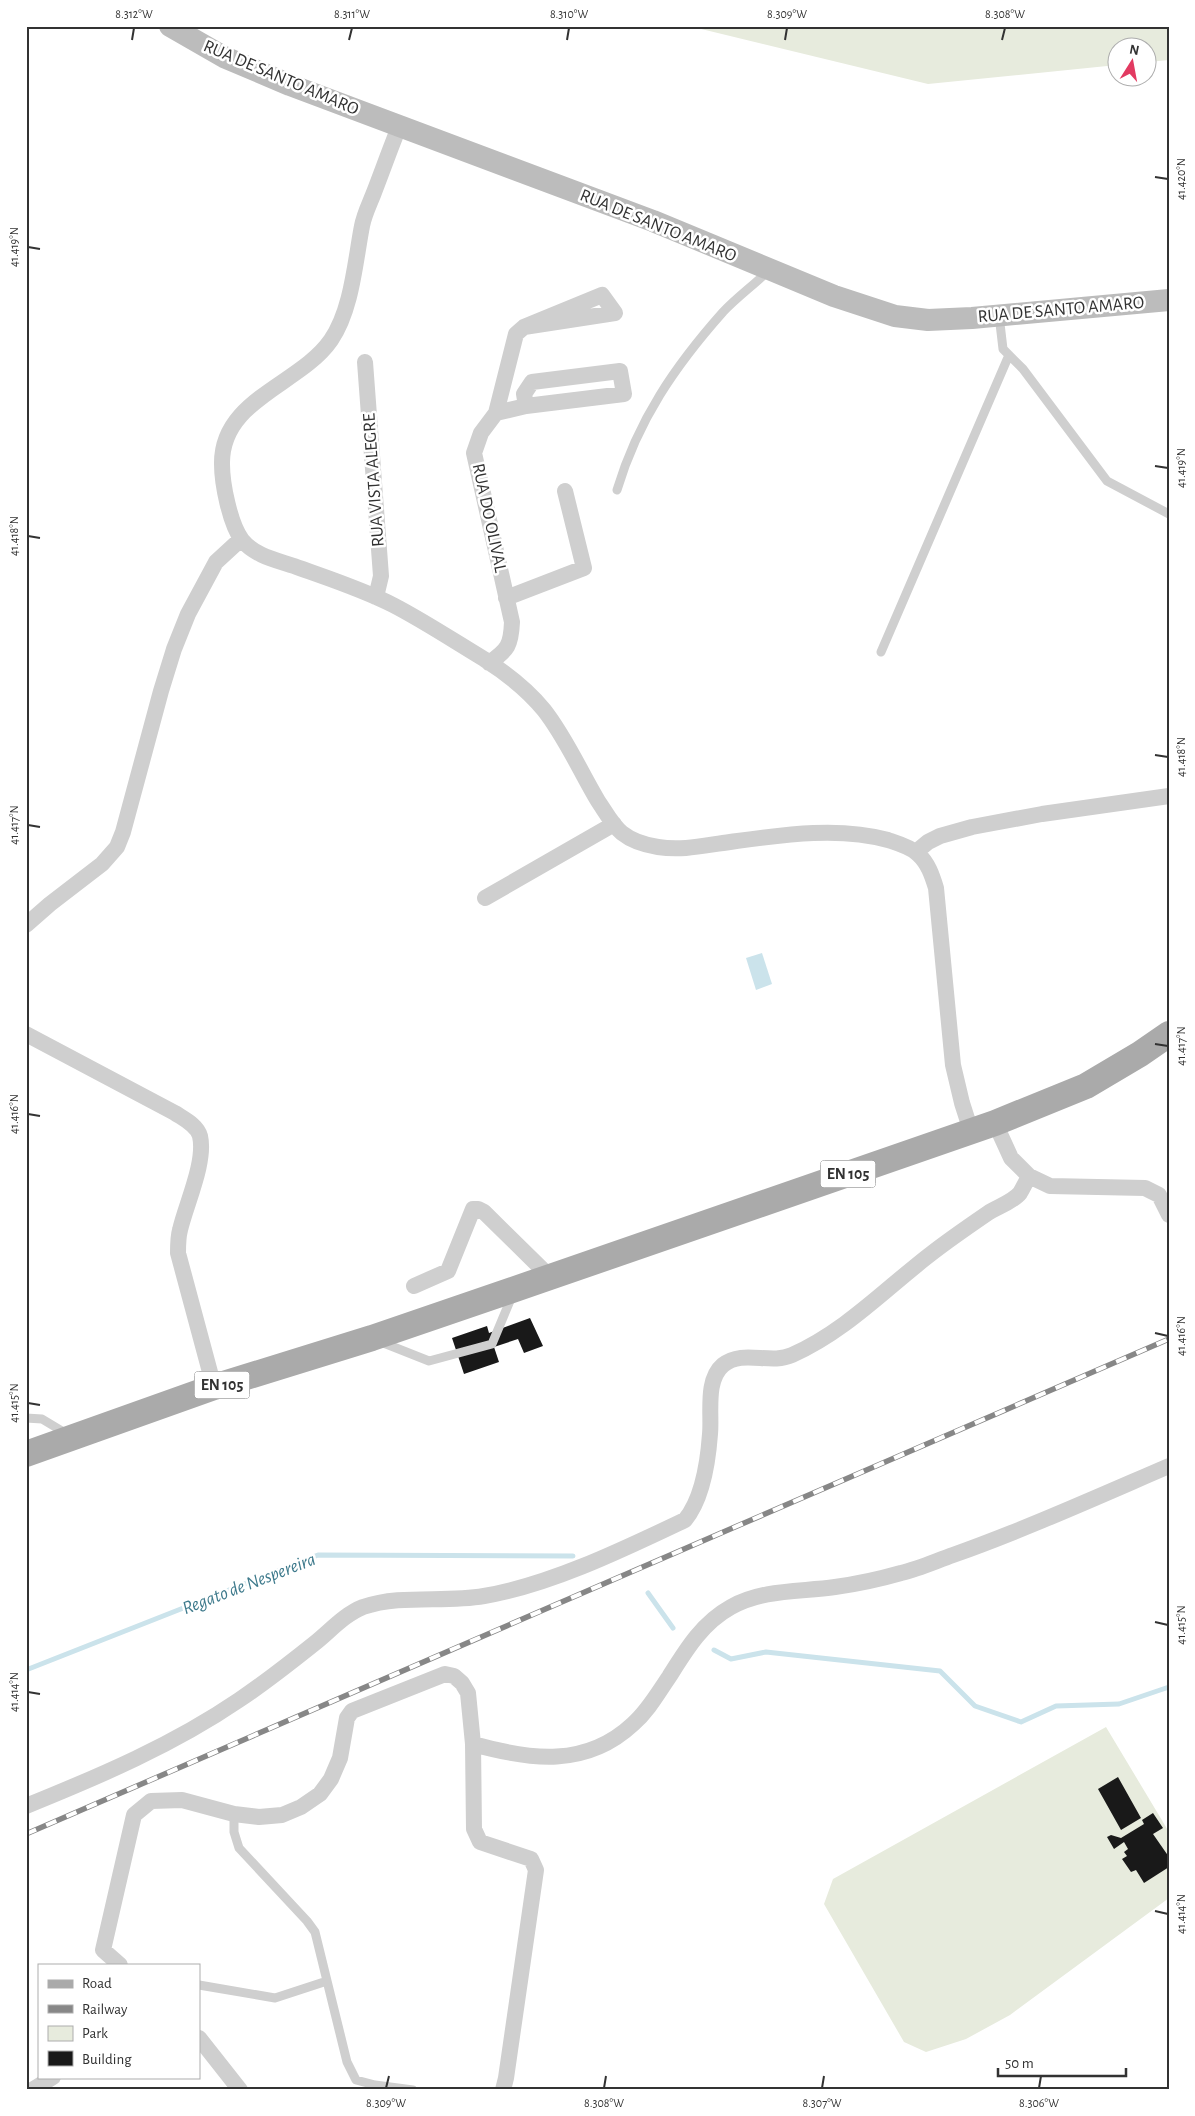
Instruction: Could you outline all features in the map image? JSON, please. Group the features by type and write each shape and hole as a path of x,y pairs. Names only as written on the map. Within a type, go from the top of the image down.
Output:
{"main road":[{"name":"EN 105","path":"26,1454 214,1387 372,1338 983,1127 1086,1086 1140,1054 1169,1034"}],"street":[{"name":"RUA DE SANTO AMARO","path":"170,26 224,57 399,127 653,221 768,271 850,302 895,316 928,320 1169,300"},
{"path":"399,127 363,223 358,256 341,323 330,342 318,354 282,384 258,398 241,414 228,434 222,460 223,481 232,516 241,539 265,557 376,597 394,606 489,662 527,691 545,711 614,824 620,832 639,843 684,849 766,837 828,834 874,836 896,842 916,852 930,871 936,888 953,1065 962,1103 1029,1176 1050,1186 1145,1188 1159,1195 1169,1215"},
{"name":"RUA DO OLIVAL","path":"489,662 505,652 512,638 512,622 474,453 481,433 496,413 516,334 524,327"},
{"name":"RUA VISTA ALEGRE","path":"365,362 381,576 376,597"},
{"path":"496,413 526,406 624,394 620,371 532,382 524,394 526,406"},
{"name":"RUA DO OLIVAL","path":"506,598 584,568 565,491"},
{"path":"26,925 102,864 117,847 126,824 160,691 185,623 216,562 241,539"},
{"path":"916,852 928,842 940,836 972,827 1042,814 1169,796"},
{"path":"485,898 614,824"},
{"path":"26,1034 175,1113 192,1124 200,1135 197,1175 179,1232 178,1253 214,1387"},
{"path":"26,1806 114,1769 201,1724 276,1675 348,1616 362,1608 396,1601 482,1596 510,1591 572,1569 685,1520 692,1512 701,1488 708,1457 714,1380 722,1366 733,1359 753,1357 773,1360 784,1359 800,1352 864,1310 930,1254 959,1233 1019,1194 1029,1176"},
{"path":"414,1286 448,1271 473,1209 478,1208 550,1277"},
{"path":"473,1744 533,1758 555,1758 581,1753 613,1740 634,1724 656,1698 691,1643 712,1619 732,1606 755,1597 835,1587 901,1573 999,1539 1169,1466"},
{"path":"118,1964 102,1957 134,1815 151,1801 182,1800 234,1814 259,1817 282,1815 301,1807 320,1794 331,1779 340,1758 347,1718 352,1711 445,1674 454,1676 462,1683 468,1694 473,1744 474,1829 480,1842 531,1859 536,1870 503,2090"},
{"path":"200,2039 240,2090"},
{"path":"32,2090 52,2078"}],"lane":[{"path":"617,490 636,437 662,390 724,311 768,271"},
{"path":"999,315 1003,350 1023,369 1106,481 1169,514"},
{"path":"881,652 1009,355"},
{"path":"372,1338 429,1361 492,1344 515,1289"},
{"path":"26,1418 42,1419 74,1438"},
{"path":"234,1814 234,1832 239,1848 307,1920 315,1932 347,2062 356,2080 375,2085 413,2090"},
{"path":"200,1986 275,1998 327,1982"}],"green space":[{"path":"689,26 1168,26 1169,60 1158,61 1158,38 1108,38 1108,66 928,84"},
{"path":"1106,1727 1169,1832 1169,1898 1010,2015 966,2039 926,2052 904,2042 824,1904 833,1879"}],"water":[{"path":"762,953 772,984 756,990 746,958"}],"building":[{"path":"530,1318 543,1346 524,1353 518,1339 494,1347 499,1362 464,1374 452,1338 487,1326 489,1333"},
{"path":"1118,1777 1141,1818 1121,1830 1098,1789"},
{"path":"1153,1813 1163,1828 1153,1834 1169,1857 1169,1867 1144,1883 1136,1870 1131,1872 1122,1859 1127,1856 1124,1852 1128,1849 1124,1842 1114,1849 1107,1837 1111,1835 1121,1838 1144,1824 1142,1820"}],"waterway":[{"name":"Regato de Nespereira","path":"26,1670 318,1555 573,1556"},
{"path":"648,1593 673,1628"},
{"path":"714,1650 731,1659 766,1652 940,1671 975,1706 1021,1722 1056,1706 1119,1704 1169,1687"}],"railway":[{"path":"26,1834 1169,1339"}]}
